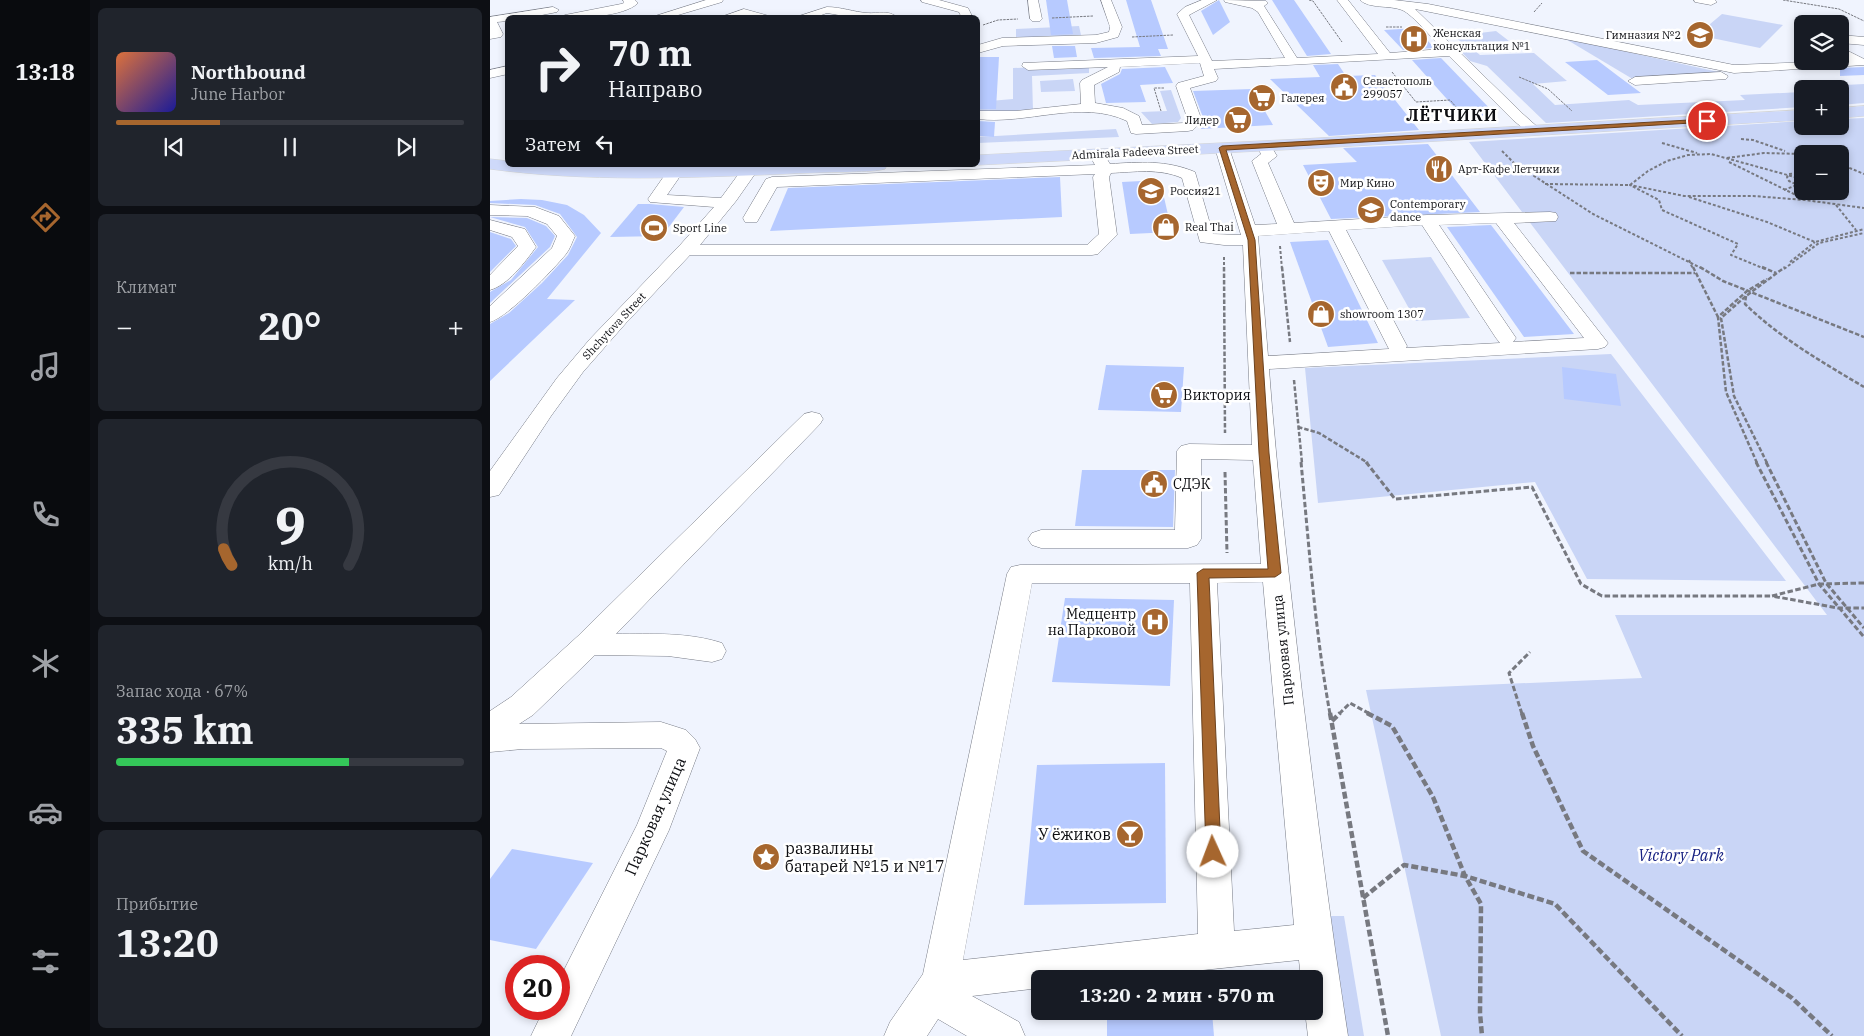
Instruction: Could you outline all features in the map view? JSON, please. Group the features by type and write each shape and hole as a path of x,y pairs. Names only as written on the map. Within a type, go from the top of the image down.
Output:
{"main road":[{"path":"1849,112 1864,111"},
{"name":"Admirala Fadeeva Street","path":"980,160 1101,161 1138,152 1794,115"},
{"path":"490,164 505,166"},
{"path":"508,167 616,172 748,171 812,167"}],"street":[{"path":"540,0 560,15 624,7 632,3 628,0"},
{"path":"665,15 718,0"},
{"path":"926,0 964,10 966,15"},
{"path":"1033,0 1036,18"},
{"path":"980,48 1002,42 1096,38 1114,34 1116,27 1106,0"},
{"path":"1136,130 1188,127 1195,121 1183,86 1211,78 1194,34 1183,14 1189,9 1212,0"},
{"path":"1229,0 1259,4 1293,62"},
{"path":"1342,0 1365,28 1383,57"},
{"path":"1698,0 1711,2"},
{"path":"1378,1 1408,8 1535,131"},
{"path":"1378,1 1428,7 1734,69 1794,66"},
{"path":"808,5 860,15"},
{"path":"809,15 827,10"},
{"path":"733,15 744,12 754,15"},
{"path":"490,36 497,34 490,20 505,19"},
{"path":"1849,39 1864,40"},
{"path":"1028,66 1114,62 1293,62 1452,52"},
{"path":"1849,56 1861,62 1849,63"},
{"path":"1096,109 1088,105 1087,83 1114,70 1114,62"},
{"path":"1635,81 1739,75 1734,69"},
{"path":"490,74 505,71"},
{"path":"980,115 988,117 1032,115 1049,110 1096,109 1124,112 1134,119 1138,152"},
{"path":"1264,146 1269,156 1260,161 1283,229"},
{"name":"Парковая улица","path":"1222,148 1241,237 1259,363 1264,453 1275,573 1315,941 1328,1036"},
{"path":"684,250 1092,250 1108,235 1101,177 1101,161"},
{"path":"751,218 772,182 1101,161 1179,169 1189,175 1206,238 1241,237 1283,229 1427,220 1550,217"},
{"name":"Shchytova Street","path":"490,489 576,368 726,203 748,171"},
{"path":"675,172 656,199 726,203"},
{"path":"490,210 529,211 553,220 566,236 560,250 514,296 490,316"},
{"path":"1259,363 1598,343 1501,218"},
{"path":"1427,220 1506,338"},
{"path":"490,225 518,233 527,248 507,270 490,284"},
{"path":"1335,226 1396,346"},
{"path":"490,727 522,706 588,644 812,419"},
{"path":"1041,539 1188,539 1189,451 1264,453"},
{"path":"1215,573 1217,951"},
{"path":"904,1036 936,988 1020,574 1275,573"},
{"path":"588,644 668,646 712,651"},
{"name":"Парковая улица","path":"490,739 522,736 661,735 675,739 684,748 652,830 551,1036"},
{"path":"936,988 1120,960 1315,941"},
{"path":"936,988 1005,1036"}],"path":[{"path":"1309,0 1313,1 1354,59"},
{"path":"1783,0 1839,9 1864,21"},
{"path":"1534,13 1542,3"},
{"path":"980,25 998,20 1036,18"},
{"path":"1365,28 1402,26"},
{"path":"1096,38 1194,34"},
{"path":"1383,57 1416,102 1450,100 1468,122"},
{"path":"1520,77 1548,89 1575,112"},
{"path":"1169,88 1154,88 1166,126 1181,124 1188,127"},
{"path":"1735,138 1754,140 1790,153"},
{"path":"1657,142 1698,153"},
{"path":"1496,149 1503,152 1514,163 1545,184 1593,214 1751,293 1864,338"},
{"path":"1630,185 1656,166 1672,158 1698,153 1710,154 1794,176"},
{"path":"1724,159 1746,153 1794,153"},
{"path":"1724,159 1794,195"},
{"path":"1849,167 1864,174"},
{"path":"1789,174 1794,173"},
{"path":"1789,174 1787,177 1789,181 1794,184"},
{"path":"1545,184 1630,185 1684,196 1767,222 1815,242"},
{"path":"1630,185 1658,200 1662,210 1738,244 1731,255 1776,273"},
{"path":"1784,190 1794,186"},
{"path":"1684,196 1753,196 1794,199"},
{"path":"1805,200 1864,208"},
{"path":"1836,204 1856,230"},
{"path":"1283,229 1298,427 1324,679 1388,1036"},
{"path":"1718,318 1747,291 1776,273 1815,242 1864,229"},
{"path":"1864,233 1819,244 1746,296 1721,318 1734,396 1826,583 1864,628"},
{"path":"1215,573 1241,237"},
{"path":"1688,260 1718,318 1726,392 1763,478 1819,584 1864,637"},
{"path":"1544,273 1695,273"},
{"path":"1747,291 1745,304 1757,316 1824,363 1864,387"},
{"path":"1298,427 1319,433 1370,464 1395,499 1532,486 1581,584 1602,596 1772,596 1838,608 1864,608"},
{"path":"1772,596 1826,583 1864,583"},
{"path":"1530,652 1509,673 1533,746 1583,851 1792,998 1832,1036"},
{"path":"1332,721 1350,703 1392,726 1433,797 1465,876 1481,904 1480,1013 1482,1036"},
{"path":"1363,898 1404,865 1465,876 1555,904 1682,1036"}],"green space":[{"path":"1722,14 1783,25 1760,48 1697,35"},
{"path":"1079,26 1081,35 1016,38 1016,29"},
{"path":"1496,31 1509,41 1467,44 1480,55 1534,53 1567,81 1533,84 1555,105 1629,100 1638,105 1745,100 1740,95 1794,92 1794,108 1546,123 1487,66 1470,61 1457,47 1464,45 1455,36"},
{"path":"1564,38 1723,73 1631,78"},
{"path":"1089,65 1089,73 1032,76 1033,111 980,111 980,102 1013,99 1013,68"},
{"path":"1073,79 1075,91 1041,92 1040,81"},
{"path":"1864,84 1864,103 1849,104 1849,85"},
{"path":"1171,90 1181,118 1178,122 1152,124 1141,112 1167,111 1160,91"},
{"name":"Victory Park","path":"1864,118 1864,1036 1441,1036 1366,690 1642,678 1615,615 1827,615 1469,142 1794,122 1794,135 1849,135 1849,119"},
{"path":"1116,129 1119,137 980,143 980,137"},
{"path":"1431,257 1470,318 1416,321 1382,260"},
{"path":"1611,354 1786,581 1587,579 1535,482 1318,503 1305,368"},
{"path":"1328,916 1344,916 1364,1036 1346,1036"}],"building":[{"path":"1046,0 1067,0 1073,34 1051,35"},
{"path":"1126,0 1151,0 1168,49 1158,49 1161,56 1094,58 1091,48 1140,47"},
{"path":"1219,0 1230,22 1213,35 1201,11"},
{"path":"1272,0 1294,0 1331,54 1307,56"},
{"path":"1417,28 1434,48 1403,50 1384,30"},
{"path":"1052,46 1075,46 1077,57 1054,58"},
{"path":"980,57 999,57 996,109 980,109"},
{"path":"1441,58 1496,115 1463,117 1412,60"},
{"path":"1597,60 1641,93 1608,95 1565,62"},
{"path":"1338,64 1346,76 1375,75 1419,130 1329,136 1270,79 1320,77 1313,65"},
{"path":"1165,67 1173,83 1140,85 1146,102 1106,103 1101,84 1120,74 1122,69"},
{"path":"1864,67 1864,75 1840,76 1840,70 1849,70 1849,68"},
{"path":"1252,89 1273,125 1201,129 1200,126 1204,120 1193,91"},
{"path":"980,121 995,122 994,137 980,136"},
{"path":"1428,144 1480,212 1331,219 1303,165 1357,162 1343,148"},
{"path":"1060,177 1062,217 770,231 788,188"},
{"path":"1160,180 1172,232 1130,234 1122,182"},
{"path":"542,200 567,205 584,215 601,233 547,299 575,300 490,381 490,324 509,313 542,283 568,255 577,237 560,214 535,205 490,203 490,201"},
{"path":"638,204 684,207 662,236 610,237"},
{"path":"490,217 527,218 546,226 555,236 550,247 490,303 490,292 511,280 538,247 525,227"},
{"path":"1491,225 1574,334 1524,337 1447,227"},
{"path":"490,232 511,239 516,246 490,272"},
{"path":"1328,240 1378,343 1328,347 1290,242"},
{"path":"1106,365 1184,367 1181,412 1098,410"},
{"path":"1562,367 1616,374 1621,406 1564,399"},
{"path":"1082,470 1175,470 1173,527 1075,526"},
{"path":"1065,598 1174,600 1170,686 1052,682"},
{"path":"1165,763 1166,903 1024,905 1037,765"},
{"path":"512,849 593,863 536,949 490,940 490,879"},
{"path":"1107,1020 1213,1020 1214,1036 1107,1036"}],"place":[{"name":"Гимназия №2","path":"1700,35"},
{"name":"Женская консультация №1","path":"1414,39"},
{"name":"Севастополь 299057","path":"1344,87"},
{"name":"Галерея","path":"1262,98"},
{"name":"Лидер","path":"1238,120"},
{"name":"Арт-Кафе Летчики","path":"1439,169"},
{"name":"Мир Кино","path":"1321,183"},
{"name":"Россия21","path":"1151,191"},
{"name":"Contemporary dance","path":"1371,210"},
{"name":"Real Thai","path":"1166,227"},
{"name":"Sport Line","path":"654,228"},
{"name":"showroom 1307","path":"1321,314"},
{"name":"Виктория","path":"1164,395"},
{"name":"СДЭК","path":"1154,484"},
{"name":"Медцентр на Парковой","path":"1155,622"},
{"name":"У ёжиков","path":"1130,834"},
{"name":"развалины батарей №15 и №17","path":"766,857"}],"district":[{"name":"ЛЁТЧИКИ","path":"1452,115"}],"route":[{"path":"1213,852 1203,573 1275,573 1264,453 1252,240 1222,148 1707,121"}]}
